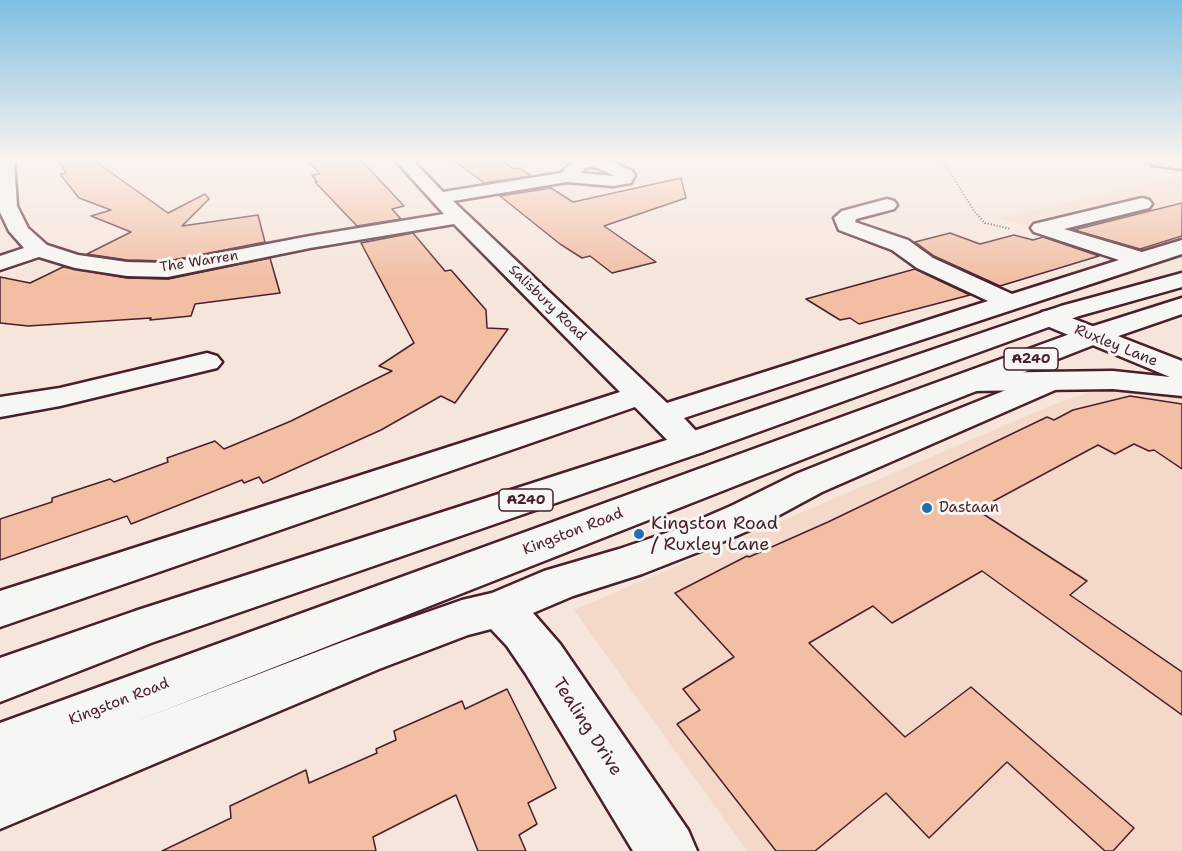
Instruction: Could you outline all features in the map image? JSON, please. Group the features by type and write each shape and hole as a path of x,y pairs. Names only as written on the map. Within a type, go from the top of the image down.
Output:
{"main road":[{"name":"The Warren","path":"7,201 7,206 19,231 39,250 75,261 127,269 168,270 310,242 459,217"},
{"name":"Salisbury Road","path":"442,201 691,444"},
{"path":"1142,204 1041,228 1143,260"},
{"path":"887,205 849,215 844,218 846,226 900,245 925,263 1010,302"},
{"path":"0,609 651,405 1010,302 1182,247"},
{"path":"0,263 39,250"},
{"name":"A240","path":"0,680 135,630 691,444 1061,315 1182,280"},
{"name":"Kingston Road","path":"0,748 1103,332 1182,306"},
{"name":"Ruxley Lane","path":"1061,315 1103,332 1182,371"},
{"name":"Ruxley Lane","path":"1103,332 1182,352"},
{"path":"0,407 60,397 207,362"},
{"path":"970,382 1113,380 1182,387"},
{"path":"0,801 362,655 462,618 499,609 559,583 627,563 692,539 745,516 809,483 1051,381"},
{"name":"Tealing Drive","path":"499,609 523,632 543,659 667,851"}],"shaded area":[{"path":"1074,201 1182,201 1182,238 1134,253 1112,253 999,218"},
{"path":"1137,388 1182,395 1182,851 747,851 574,610 1052,405 1097,390"}],"building":[{"path":"86,201 151,201 168,213 192,201 207,201 182,226 258,215 265,242 168,261 127,260 87,254 131,232 91,216 111,210"},
{"path":"333,201 399,201 404,206 392,209 401,219 357,226"},
{"path":"506,201 678,201 604,226 656,262 612,273 590,256 582,258 560,244"},
{"path":"1182,203 1182,236 1140,249 1074,230"},
{"path":"413,233 445,271 451,270 486,310 487,328 508,329 455,403 441,396 381,430 263,483 259,477 244,483 242,480 131,524 127,516 0,560 0,519 52,502 52,498 110,479 114,482 168,462 167,458 215,441 224,449 291,421 392,371 379,366 414,343 361,243"},
{"path":"950,233 980,244 1014,235 1033,240 1043,237 1099,256 1000,286 934,256 915,242"},
{"path":"270,258 280,293 195,304 191,316 28,326 0,323 0,277 30,283 63,267 127,278 168,279"},
{"path":"915,269 970,295 859,324 850,318 840,320 806,299"},
{"path":"1130,396 1182,404 1182,469 1154,450 1149,451 1134,444 1115,454 1098,445 977,510 1087,581 1070,595 1182,672 1182,715 982,571 892,623 873,606 809,643 905,737 971,687 1134,828 1113,851 1105,851 1007,762 929,838 886,793 815,851 776,851 677,724 700,710 683,689 734,657 675,593 747,556 828,522 1047,417 1054,420 1073,410"},
{"path":"507,689 556,788 528,803 537,824 519,835 526,851 478,851 456,795 373,837 376,851 162,851 231,818 230,806 306,770 309,783 377,753 376,749 396,740 394,731 462,701 465,709"}],"place":[{"name":"Dastaan","path":"927,508"},
{"name":"Kingston Road / Ruxley Lane","path":"639,534"}]}
